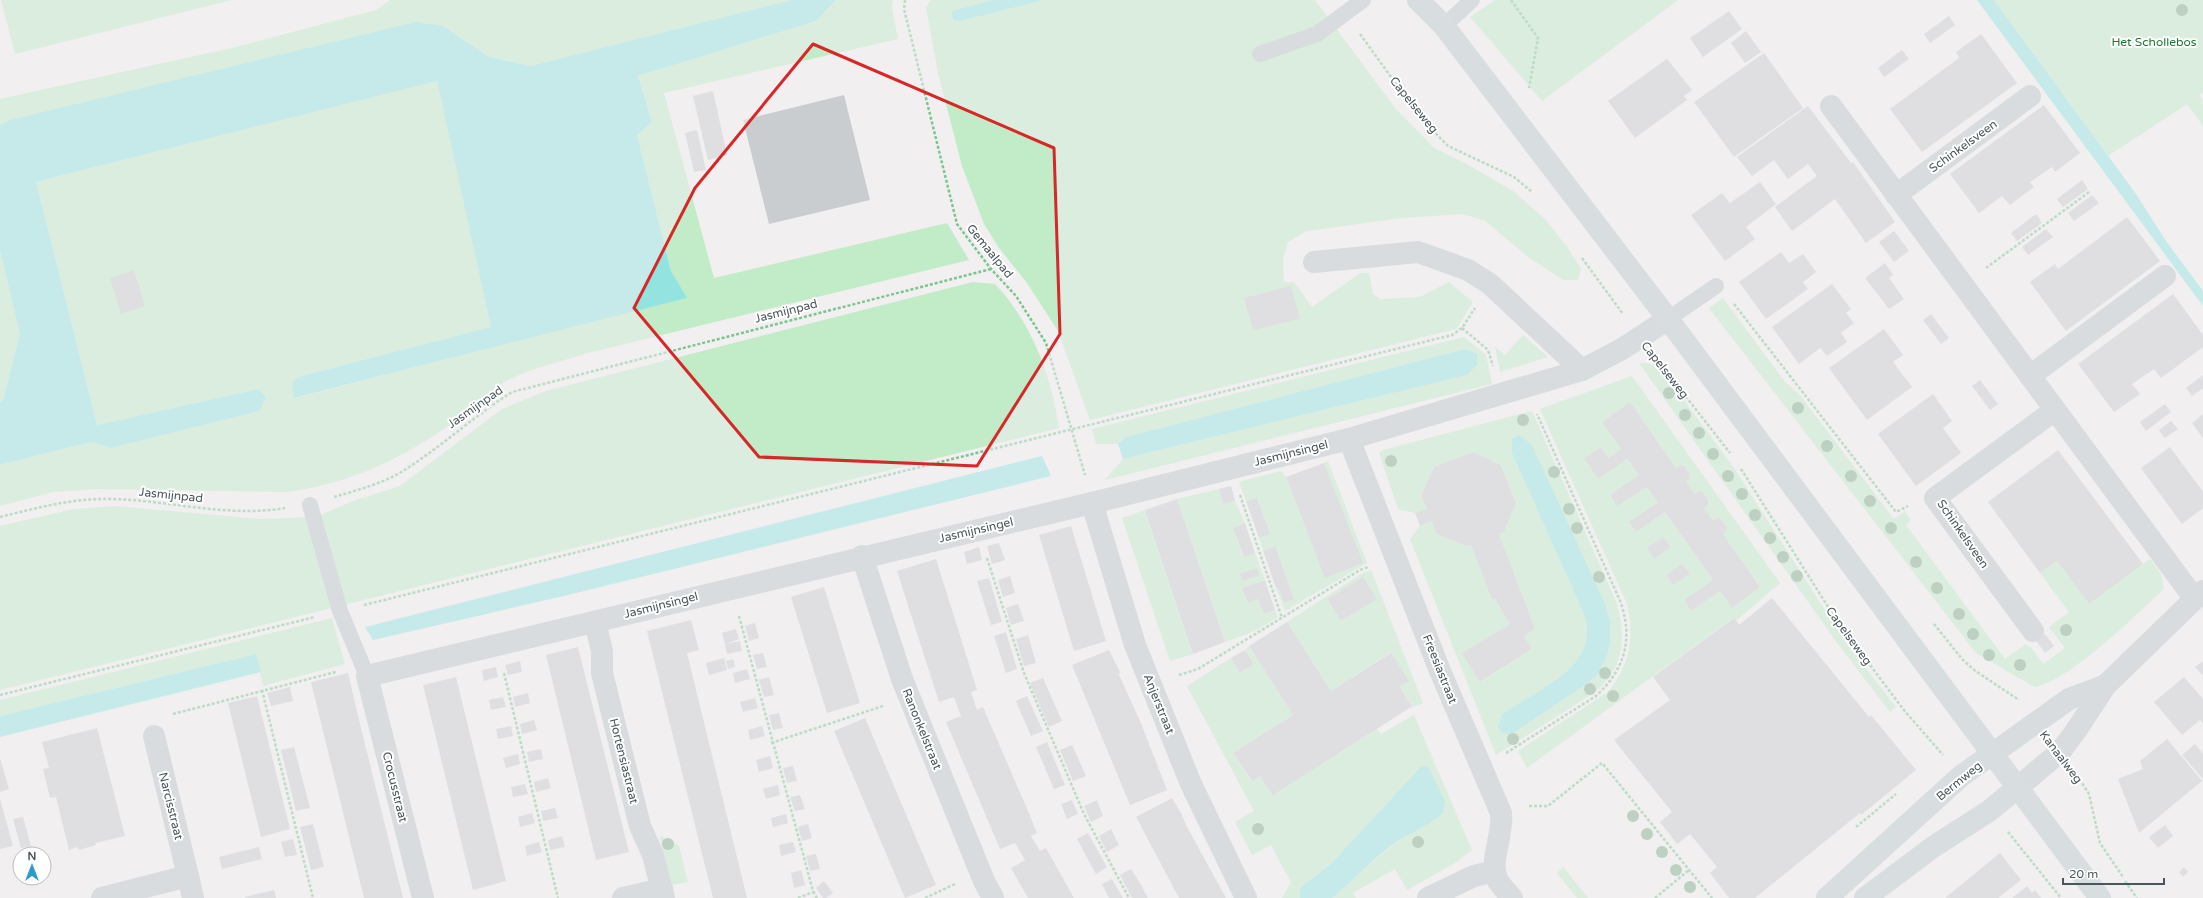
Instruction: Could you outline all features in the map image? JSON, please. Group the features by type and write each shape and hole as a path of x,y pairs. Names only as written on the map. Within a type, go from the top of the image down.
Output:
{"main road":[{"path":"1418,0 1444,26 1668,319 2100,898"},
{"name":"Bermweg","path":"1827,898 1961,776 1992,754"},
{"name":"Bermweg","path":"1865,898 1933,847 1989,812 2017,788"}],"street":[{"name":"Schinkelsveen","path":"1896,195 2030,96"},
{"path":"1830,106 2055,410 2199,594"},
{"path":"1314,262 1418,252 1468,270 1490,284 1582,370"},
{"path":"2030,376 2165,276"},
{"name":"Jasmijnsingel","path":"365,671 497,645 595,622 862,556 1092,503 1349,439 1582,370 1622,349 1668,319"},
{"name":"Schinkelsveen","path":"2033,631 1935,498 2055,410"},
{"name":"Freesiastraat","path":"1349,439 1440,671 1501,813 1502,824 1495,871"},
{"name":"Anjerstraat","path":"1092,503 1135,645 1191,784 1246,898"},
{"name":"Ranonkelstraat","path":"862,556 909,697 984,881 993,898"},
{"name":"Bermweg","path":"2017,788 2060,752 2106,685 2199,594"},
{"name":"Hortensiastraat","path":"595,622 602,651 602,673 640,826 654,855 663,893"},
{"name":"Crocusstraat","path":"365,671 423,898"},
{"name":"Bermweg","path":"1992,754 2069,699 2106,685"},
{"name":"Narcisstraat","path":"154,736 193,898"},
{"path":"1428,898 1474,876 1495,871 1498,881 1512,898"},
{"path":"102,898 188,876"},
{"path":"623,898 663,893"}],"lane":[{"path":"1260,54 1316,34 1363,0"},
{"path":"1444,26 1472,0"},
{"path":"1668,319 1716,286"},
{"path":"310,505 340,611 365,671"}],"path":[{"name":"Gemaalpad","path":"905,0 904,9 957,224 991,269 1016,296 1046,343 1073,429 1092,503"},
{"path":"1510,0 1538,38 1528,95"},
{"name":"Capelseweg","path":"1344,14 1420,117 1448,146 1514,177 1535,194"},
{"path":"1963,285 2089,192"},
{"name":"Capelseweg","path":"1581,256 1640,338 1731,455"},
{"name":"Jasmijnpad","path":"0,518 46,505 86,499 113,499 262,511 310,505 380,482 402,471 492,404 512,392 565,377 991,269"},
{"path":"0,695 1452,335 1462,328 1490,284"},
{"path":"1716,286 1727,294 1896,512 1904,507 1935,498"},
{"path":"1462,328 1488,350 1501,394"},
{"path":"1500,757 1600,692 1617,672 1623,657 1626,643 1626,622 1621,603 1525,387"},
{"name":"Capelseweg","path":"1740,467 1837,621 1903,709 1961,776"},
{"path":"1231,468 1282,618"},
{"path":"978,529 1024,673 1084,814 1129,898"},
{"path":"1150,683 1198,669 1360,570 1395,557"},
{"path":"732,588 771,743 813,892 817,898"},
{"path":"497,645 558,898"},
{"path":"1974,670 2016,697 2035,723"},
{"path":"154,736 150,720 262,690 365,671"},
{"path":"262,690 313,898"},
{"path":"771,743 909,697"},
{"name":"Kanaalweg","path":"2060,752 2089,794 2100,843 2137,898"},
{"path":"1526,806 1548,806 1602,763 1712,898"},
{"path":"1856,827 1896,794"},
{"path":"2025,853 2061,898"},
{"path":"1655,898 1689,870"},
{"path":"798,898 813,892"}],"highlighted area":[{"path":"813,44 1054,148 1060,334 977,466 759,457 634,308 695,188"}],"green space":[{"path":"1,0 232,0 15,54"},
{"path":"390,0 791,0 531,66 489,57 443,26 10,120 0,125 0,99 236,47 376,10"},
{"path":"836,0 893,0 892,8 898,39 664,93 714,278 947,223 969,260 584,354 532,370 512,378 497,387 464,415 418,446 377,467 334,482 286,492 98,489 53,492 0,506 0,465 91,442 111,448 260,411 266,397 258,389 97,425 36,182 437,81 492,327 301,376 295,398 686,298 671,271 637,135 652,122 638,76 816,21"},
{"path":"931,0 993,0 955,10 956,21 1044,0 1315,0 1395,108 1434,148 1463,162 1513,191 1545,219 1567,247 1581,269 1578,280 1563,280 1528,257 1485,221 1463,214 1402,218 1307,231 1288,242 1283,259 1284,282 1294,282 1312,307 1360,273 1369,273 1373,294 1380,299 1420,297 1449,282 1473,302 1456,329 1090,420 1058,331 1027,283 999,248 984,224 962,166 938,73 926,8"},
{"path":"1495,0 1678,0 1542,101 1470,17"},
{"name":"Het Schollebos","path":"1994,0 2203,0 2203,92 2199,95 2203,101 2203,126 2187,104 2108,156"},
{"path":"0,251 20,334 3,400 0,402"},
{"path":"973,282 995,284 1008,299 1019,316 1038,351 1045,369 1051,389 1059,428 0,690 0,526 74,509 114,506 260,519 316,517 353,501 400,486 502,409 546,391"},
{"path":"1723,298 1785,382 1799,394 1894,519 1905,511 1911,520 1906,525 2005,659 2026,644 2028,647 2030,646 2043,664 2065,648 2049,627 2069,612 2040,573 2057,561 2089,604 2150,559 2161,574 2164,589 2120,630 2083,661 2048,683 2034,687 1976,653 1709,308"},
{"path":"1523,335 1548,357 1500,372 1495,347 1505,355"},
{"path":"1464,337 1486,355 1492,384 1105,480 1123,459 1467,375 1465,349 1126,437 1118,444 1096,444 1092,429"},
{"path":"1639,363 1648,363 1662,370 1734,468 1846,643 1896,707 1890,712 1835,640"},
{"path":"1632,376 1780,583 1736,621 1733,618 1527,768 1518,751 1608,692 1626,661 1630,640 1627,604 1540,409","holes":["1630,402 1676,468 1680,465 1684,466 1690,474 1689,479 1685,481 1695,494 1698,491 1703,493 1708,500 1708,505 1704,508 1713,520 1717,518 1721,519 1727,527 1726,532 1723,534 1760,587 1732,608 1720,591 1691,611 1684,600 1713,580 1665,512 1636,532 1629,522 1658,502 1647,487 1617,506 1610,495 1639,475 1627,459 1598,479 1584,458 1601,447 1608,458 1621,449 1602,422","1663,537 1671,547 1654,558 1647,548","1682,564 1689,574 1673,585 1666,575"]},
{"path":"1532,411 1617,604 1622,630 1622,642 1617,664 1604,684 1594,693 1496,755 1410,539 1420,526 1431,521 1437,534 1466,546 1471,545 1492,600 1495,599 1510,624 1463,653 1481,682 1532,649 1524,636 1535,629 1499,534 1504,532 1516,502 1501,465 1473,452 1434,467 1421,496 1427,509 1415,513 1398,509 1379,453 1383,450"},
{"path":"1328,461 1367,563 1285,611 1276,588 1278,587 1284,603 1294,599 1274,546 1263,551 1259,538 1270,534 1257,498 1246,501 1239,482 1281,471 1286,477 1325,577 1362,563 1324,463"},
{"path":"1219,489 1223,504 1235,501 1245,523 1233,528 1243,557 1255,553 1265,580 1242,588 1248,602 1258,599 1264,614 1275,610 1278,617 1255,631 1225,642 1177,499"},
{"path":"1145,510 1193,654 1170,661 1122,518"},
{"path":"1371,570 1423,703 1413,707 1399,686 1408,680 1390,653 1331,691 1287,622 1361,574","holes":["1342,590 1356,612 1341,621 1327,599"]},
{"path":"332,618 345,664 263,686 256,654 0,716 0,700"},
{"path":"1249,646 1293,715 1233,753 1251,781 1260,776 1274,797 1275,794 1377,729 1381,734 1414,715 1472,850 1455,863 1407,890 1395,869 1353,893 1356,898 1332,898 1391,846 1415,830 1434,820 1444,801 1428,766 1331,864 1300,888 1300,898 1282,898 1291,882 1271,845 1252,855 1235,822 1254,811 1187,686 1231,658 1241,673 1254,664 1245,650"},
{"path":"661,836 679,846 688,882 672,885 660,838"},
{"path":"1563,867 1588,898 1577,898 1557,873"}],"water":[{"path":"791,0 836,0 816,21 638,76 652,122 637,135 671,271 687,298 294,398 292,382 301,376 491,327 437,81 36,182 97,425 258,389 266,397 260,411 111,448 91,442 0,465 0,402 3,400 20,334 0,251 0,125 10,120 416,22 443,26 489,57 531,66"},
{"path":"993,0 1044,0 960,21 953,20 952,12 955,10"},
{"path":"1977,0 1994,0 2136,194 2166,241 2203,291 2203,306"},
{"path":"1465,349 1477,354 1477,365 1467,375 1123,459 1118,444 1126,437"},
{"path":"1519,435 1532,445 1605,604 1610,622 1610,643 1607,655 1597,675 1582,687 1516,731 1508,734 1502,732 1498,727 1502,715 1562,676 1574,664 1583,650 1587,634 1585,616 1512,453 1512,439"},
{"path":"1042,456 1051,476 568,595 373,640 365,627"},
{"path":"256,654 261,672 0,737 0,716"},
{"path":"1428,766 1445,801 1443,813 1389,847 1332,898 1300,898 1300,888 1331,864 1421,767"}],"building":[{"path":"1729,11 1742,29 1703,57 1690,38"},
{"path":"1949,16 1955,25 1930,43 1924,34"},
{"path":"1746,31 1761,52 1745,63 1731,43"},
{"path":"1981,34 2017,83 1922,152 1890,109 1959,58 1956,52"},
{"path":"1902,50 1909,59 1884,77 1878,68"},
{"path":"1764,53 1803,108 1734,157 1694,102"},
{"path":"1667,59 1692,90 1684,96 1687,100 1635,138 1608,101"},
{"path":"713,91 727,155 708,160 693,96"},
{"path":"844,95 870,200 769,224 743,120"},
{"path":"2044,105 2080,153 2055,172 2052,167 2030,182 2034,187 2010,205 2002,196 1979,213 1950,174"},
{"path":"1808,106 1851,163 1853,162 1895,222 1866,243 1835,199 1792,231 1775,207 1817,176 1808,164 1788,179 1774,160 1752,176 1737,157"},
{"path":"697,130 706,170 694,172 685,133"},
{"path":"2082,180 2088,189 2063,207 2057,199"},
{"path":"1760,182 1776,204 1746,227 1755,239 1725,261 1691,215 1722,193 1730,203"},
{"path":"2092,195 2099,203 2074,221 2068,213"},
{"path":"2036,214 2042,223 2017,241 2011,233"},
{"path":"2127,217 2160,261 2066,331 2030,282 2055,264 2058,269"},
{"path":"2046,229 2053,237 2028,255 2022,247"},
{"path":"1894,231 1909,251 1894,262 1879,242"},
{"path":"1781,252 1789,263 1803,254 1816,272 1803,282 1808,289 1766,319 1739,282"},
{"path":"1885,263 1893,275 1889,278 1904,299 1889,309 1865,278"},
{"path":"134,270 145,306 121,314 110,278"},
{"path":"1832,284 1851,309 1846,313 1854,323 1841,333 1847,342 1827,356 1820,348 1799,364 1772,327"},
{"path":"1291,286 1300,319 1253,330 1244,298"},
{"path":"2173,294 2203,335 2203,347 2161,378 2154,369 2132,384 2140,394 2114,412 2078,364"},
{"path":"1931,314 1949,338 1941,344 1923,320"},
{"path":"1884,329 1903,355 1893,362 1912,387 1867,420 1829,368"},
{"path":"2203,375 2203,388 2192,396 2186,388"},
{"path":"1980,380 1998,404 1990,410 1972,386"},
{"path":"1933,394 1952,421 1943,428 1961,453 1916,486 1878,434"},
{"path":"1630,402 1676,468 1680,465 1684,466 1690,474 1689,479 1686,482 1695,494 1698,491 1703,492 1708,500 1708,505 1704,508 1713,520 1717,518 1721,519 1727,527 1726,532 1723,534 1760,587 1732,608 1720,591 1691,611 1684,600 1713,580 1665,512 1636,532 1629,522 1658,502 1647,487 1617,506 1610,495 1639,475 1627,459 1598,479 1584,458 1601,447 1608,458 1621,449 1602,422"},
{"path":"2165,404 2171,412 2146,431 2140,422"},
{"path":"2203,414 2203,438 2192,423"},
{"path":"2171,421 2178,429 2165,438 2159,430"},
{"path":"2170,447 2203,492 2203,508 2182,524 2141,468"},
{"path":"2058,450 2143,564 2089,604 2057,561 2040,573 1988,502"},
{"path":"1473,452 1501,465 1516,503 1504,532 1499,534 1535,629 1524,636 1532,649 1480,682 1462,653 1510,624 1495,599 1492,600 1471,545 1466,546 1437,534 1431,521 1420,526 1415,513 1427,509 1421,496 1434,467"},
{"path":"1324,463 1363,563 1325,578 1286,477"},
{"path":"1231,486 1235,501 1223,504 1219,489"},
{"path":"1257,498 1270,534 1259,538 1246,501"},
{"path":"1177,499 1225,642 1193,654 1145,510"},
{"path":"1245,523 1255,553 1244,557 1233,528"},
{"path":"1071,526 1106,641 1074,651 1039,535"},
{"path":"1663,537 1671,547 1654,559 1647,548"},
{"path":"999,543 1005,560 992,564 987,546"},
{"path":"1275,546 1294,599 1284,603 1278,587 1276,588 1263,551"},
{"path":"979,547 982,560 967,564 964,552"},
{"path":"936,559 977,690 971,692 977,710 983,707 1028,811 1037,833 1031,836 1040,851 1046,848 1074,898 1028,898 1011,868 1025,860 1015,843 1000,849 946,722 961,716 954,697 939,702 897,571"},
{"path":"1682,564 1690,574 1673,585 1666,575"},
{"path":"1257,568 1259,575 1243,581 1240,574"},
{"path":"1010,576 1015,593 1003,597 998,580"},
{"path":"1363,577 1377,599 1341,621 1327,599"},
{"path":"989,578 1002,622 991,625 977,581"},
{"path":"1265,580 1275,610 1264,614 1258,599 1248,603 1242,588"},
{"path":"824,587 860,703 827,713 791,597"},
{"path":"1772,598 1869,717 1871,715 1916,770 1755,898 1729,898 1710,873 1717,867 1690,834 1677,844 1660,822 1672,812 1614,740 1670,700 1653,677 1734,618 1739,625"},
{"path":"1018,604 1024,621 1011,625 1006,608"},
{"path":"691,620 699,650 687,653 747,898 713,898 647,631"},
{"path":"1287,622 1331,691 1391,653 1409,681 1399,686 1413,708 1411,707 1275,794 1274,797 1260,776 1252,781 1233,753 1293,715 1249,646"},
{"path":"755,623 759,638 749,641 745,626"},
{"path":"736,629 739,639 725,644 722,633"},
{"path":"1006,632 1017,669 1006,673 994,636"},
{"path":"2045,634 2054,646 2045,653 2036,641"},
{"path":"1028,635 1036,663 1024,666 1016,639"},
{"path":"740,641 742,651 727,654 725,644"},
{"path":"578,647 629,852 596,860 546,655"},
{"path":"1109,650 1120,672 1119,675 1140,721 1167,790 1130,805 1072,665"},
{"path":"1245,650 1254,664 1240,673 1231,658"},
{"path":"763,653 767,667 757,669 753,655"},
{"path":"724,658 727,670 709,675 706,663"},
{"path":"733,659 735,667 728,669 726,661"},
{"path":"520,661 522,672 508,675 505,665"},
{"path":"2203,661 2203,676 2195,667"},
{"path":"496,667 498,677 484,681 482,670"},
{"path":"747,669 750,679 735,683 733,673"},
{"path":"348,673 403,898 364,898 311,682"},
{"path":"456,677 506,881 473,890 423,685"},
{"path":"769,677 774,695 764,697 759,680"},
{"path":"2184,677 2203,699 2203,724 2200,720 2182,735 2154,702"},
{"path":"1043,678 1062,721 1049,727 1030,683"},
{"path":"290,687 293,701 271,706 267,693"},
{"path":"528,693 530,703 515,707 513,697"},
{"path":"257,696 290,829 261,837 228,703"},
{"path":"1027,696 1043,731 1031,736 1016,701"},
{"path":"503,697 506,707 491,710 489,700"},
{"path":"755,698 758,708 743,712 740,702"},
{"path":"779,713 783,728 773,730 769,715"},
{"path":"865,718 936,885 905,898 834,731"},
{"path":"534,720 537,730 522,734 520,724"},
{"path":"511,726 513,736 498,739 496,729"},
{"path":"762,726 765,736 750,740 748,730"},
{"path":"97,728 125,836 95,843 96,845 79,850 78,847 69,850 56,797 50,798 43,769 49,768 42,742"},
{"path":"2167,739 2202,781 2139,833 2118,779 2143,769 2140,761"},
{"path":"1047,742 1065,785 1054,789 1036,747"},
{"path":"2195,744 2203,754 2203,779 2182,755"},
{"path":"1072,745 1086,776 1073,781 1060,750"},
{"path":"294,747 310,808 296,811 281,750"},
{"path":"541,749 543,759 529,762 527,752"},
{"path":"518,754 520,764 506,768 503,758"},
{"path":"770,756 773,768 759,772 756,760"},
{"path":"0,758 9,789 0,792"},
{"path":"793,766 797,781 787,783 783,768"},
{"path":"548,778 551,788 536,792 534,782"},
{"path":"525,784 528,794 513,797 511,787"},
{"path":"778,785 780,795 766,799 763,789"},
{"path":"800,795 805,809 795,811 790,797"},
{"path":"1172,798 1226,898 1179,898 1136,817"},
{"path":"0,799 13,846 0,849"},
{"path":"1072,800 1078,814 1067,819 1061,804"},
{"path":"1097,800 1103,816 1091,822 1084,806"},
{"path":"555,808 558,818 543,821 541,811"},
{"path":"532,813 535,823 520,827 518,817"},
{"path":"786,814 788,823 773,827 771,818"},
{"path":"23,817 31,846 20,846 13,819"},
{"path":"313,824 324,867 311,870 300,827"},
{"path":"808,824 812,838 802,841 798,827"},
{"path":"2165,825 2173,836 2158,848 2149,837"},
{"path":"1111,829 1119,845 1107,852 1099,836"},
{"path":"1088,833 1107,867 1096,874 1077,839"},
{"path":"562,836 565,847 550,850 548,840"},
{"path":"293,839 297,855 285,857 281,842"},
{"path":"539,842 542,852 527,856 525,846"},
{"path":"793,842 796,852 781,856 779,845"},
{"path":"259,847 262,859 222,869 219,857"},
{"path":"2000,853 2021,880 1998,898 1945,898"},
{"path":"816,854 820,869 810,871 806,856"},
{"path":"2184,867 2188,872 2183,877 2179,872"},
{"path":"1131,869 1148,898 1132,898 1120,875"},
{"path":"801,870 805,885 794,888 791,873"},
{"path":"1112,879 1123,898 1109,898 1102,884"},
{"path":"824,881 833,893 826,898 823,898 816,888"},
{"path":"2027,886 2032,893 2035,890 2041,898 2012,898"},
{"path":"274,890 276,898 245,898 245,897"}]}
